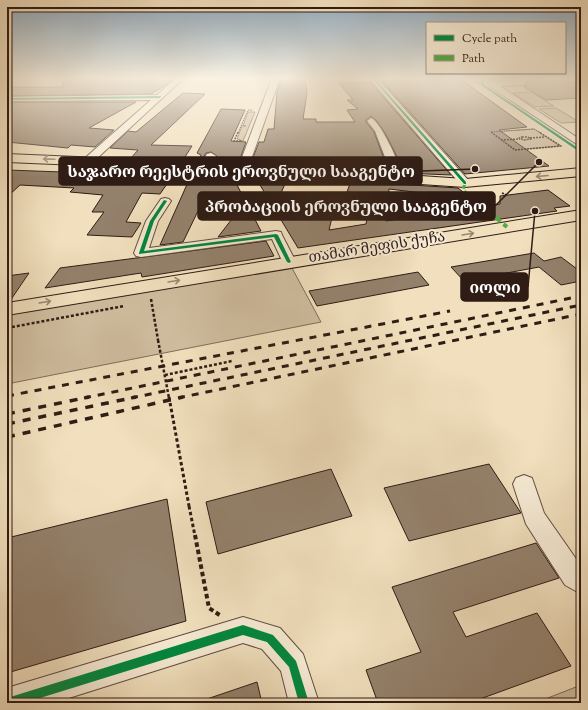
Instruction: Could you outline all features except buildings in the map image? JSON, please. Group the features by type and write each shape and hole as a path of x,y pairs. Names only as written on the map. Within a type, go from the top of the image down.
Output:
{"main road":[{"path":"7,158 208,161 243,168 465,183 581,172"},
{"name":"თამარ მეფის ქუჩა","path":"7,309 581,215"}],"street":[{"path":"89,160 145,111"},
{"path":"243,168 264,111"},
{"path":"402,111 465,183"},
{"path":"522,111 581,152"},
{"path":"532,111 581,144"},
{"path":"371,121 379,131 396,173 395,179"},
{"path":"165,201 152,221 141,253 276,235 289,262"},
{"path":"524,484 534,517 574,576 581,582"},
{"path":"7,703 243,630 270,638 294,664 304,703"}],"path":[{"path":"246,141 234,140 247,111"},
{"path":"534,129 561,146 515,150 501,140 491,132 534,129"},
{"path":"501,140 530,140 530,138 546,137"},
{"path":"154,315 209,608"},
{"path":"165,375 232,361"}],"shaded area":[{"path":"542,111 561,111 579,122 561,123"},
{"path":"248,112 255,112 243,141 237,139"},
{"path":"534,129 560,146 515,150 491,132"},
{"path":"292,268 321,322 7,384 7,314"},
{"path":"581,685 581,703 535,703"}],"railway":[{"path":"84,398 581,296"},
{"path":"131,398 581,305"},
{"path":"7,396 450,311"},
{"path":"178,398 581,314"},
{"path":"7,414 89,397"},
{"path":"7,424 136,397"},
{"path":"7,437 183,397"}],"marked path":[{"path":"465,183 463,190 507,227"}],"cycle path":[{"path":"402,111 465,183"},
{"path":"522,111 581,152"},
{"path":"165,201 152,221 141,253 276,235 289,262"},
{"path":"7,703 243,630 270,638 293,664 304,703"}],"place":[{"name":"პრობაციის ეროვნული სააგენტო","path":"539,162"},
{"name":"საჯარო რეესტრის ეროვნული სააგენტო","path":"475,169"},
{"name":"იოლი","path":"535,211"}]}
